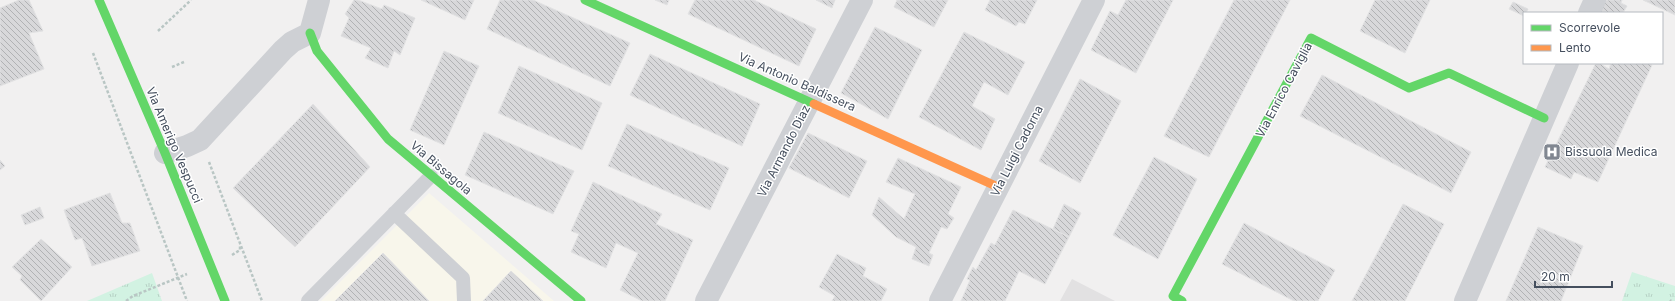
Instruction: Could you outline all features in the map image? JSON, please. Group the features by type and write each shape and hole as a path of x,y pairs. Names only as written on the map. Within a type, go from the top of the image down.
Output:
{"street":[{"name":"Via Amerigo Vespucci","path":"99,0 165,153 225,301"},
{"path":"165,153 200,140 283,50 292,42 310,33 319,0"},
{"name":"Via Antonio Baldissera","path":"585,0 998,187"},
{"name":"Via Armando Diaz","path":"706,301 862,0"},
{"name":"Via Luigi Cadorna","path":"940,301 1094,0"},
{"path":"1589,12 1595,0"},
{"name":"Via Bissagola","path":"310,33 317,51 388,139 581,301"},
{"name":"Via Enrico Caviglia","path":"1182,301 1173,296 1312,38 1409,88 1449,73 1544,118"},
{"path":"1464,301 1568,64"}],"lane":[{"path":"308,301 431,176"},
{"path":"394,213 463,278 464,301"}],"path":[{"path":"158,30 190,0"},
{"path":"93,51 188,301"},
{"path":"172,67 184,62"},
{"path":"207,158 262,301"},
{"path":"228,256 237,253 240,250 240,245"},
{"path":"126,301 186,274"}],"shaded area":[{"path":"429,193 554,301 321,301"},
{"path":"1072,279 1115,301 1060,301"}],"green space":[{"path":"1632,272 1675,286 1675,301 1622,301"},
{"path":"152,273 162,301 87,301"}],"building":[{"path":"19,0 29,0 43,31 29,33 44,69 0,86 0,8"},
{"path":"354,0 358,0 382,9 384,5 415,18 400,55 394,51 388,68 365,58 371,48 341,36 349,18 345,14"},
{"path":"421,0 474,0 465,20"},
{"path":"500,0 533,0 630,43 610,86 487,29"},
{"path":"655,0 669,0 667,5"},
{"path":"695,0 754,0 816,29 799,66 688,14"},
{"path":"816,0 835,0 832,8"},
{"path":"897,0 948,0 934,27 894,7"},
{"path":"990,0 1037,0 1025,24 1019,22 1016,26 985,10"},
{"path":"1126,0 1173,0 1136,73 1091,50 1110,11 1118,15"},
{"path":"1234,0 1290,0 1209,157 1164,136"},
{"path":"1375,0 1430,0 1405,53 1360,31"},
{"path":"1604,0 1622,0 1621,3 1627,6 1624,12 1598,12"},
{"path":"1643,0 1675,0 1675,15"},
{"path":"1513,2 1528,9 1526,12 1523,12 1523,16 1509,9"},
{"path":"875,27 922,50 888,119 841,93"},
{"path":"964,32 1025,62 1008,95 984,82 972,106 995,119 981,150 919,117"},
{"path":"444,51 479,66 444,145 410,130"},
{"path":"650,54 760,104 742,146 630,95"},
{"path":"1596,64 1601,64 1609,69 1611,64 1652,65 1598,182 1574,172 1571,179 1545,167"},
{"path":"519,66 602,103 582,150 498,113"},
{"path":"1322,75 1471,152 1451,193 1300,116"},
{"path":"1080,79 1121,101 1080,183 1039,161"},
{"path":"313,104 370,167 295,247 233,188"},
{"path":"627,124 729,168 710,210 608,166"},
{"path":"484,132 574,171 553,214 465,175"},
{"path":"808,133 867,161 849,198 789,168"},
{"path":"1154,157 1197,179 1158,259 1113,235"},
{"path":"898,158 961,187 948,214 954,218 947,229 941,227 929,253 933,255 929,266 912,259 916,247 896,237 872,215 879,197 904,219 915,194 886,182"},
{"path":"0,160 5,166 0,170"},
{"path":"593,182 662,214 656,224 693,240 665,301 642,301 620,290 638,253 616,243 606,268 571,252 579,234 571,231"},
{"path":"110,193 122,223 130,223 140,251 92,266 82,238 75,240 64,210"},
{"path":"1064,204 1081,213 1069,237 1053,229"},
{"path":"1403,204 1444,224 1405,301 1352,301"},
{"path":"40,207 44,218 25,225 21,215"},
{"path":"1013,210 1069,237 1045,284 1019,271 1005,301 961,301 970,280 967,279 973,267 976,270 991,243 995,245"},
{"path":"1244,223 1335,270 1318,301 1294,301 1222,264"},
{"path":"1538,227 1583,246 1561,301 1506,301"},
{"path":"41,239 72,267 41,301 20,280 22,276 12,267"},
{"path":"383,253 429,301 335,301"},
{"path":"837,254 866,268 863,276 887,289 881,301 832,301 835,296 819,287"},
{"path":"511,271 543,301 483,301"}],"traffic: fast":[{"path":"99,0 165,153 225,301"},
{"path":"585,0 814,104"},
{"path":"310,33 317,51 388,139 581,301"},
{"path":"1182,301 1173,296 1311,38 1409,88 1449,73 1544,118"}],"traffic: slow":[{"path":"814,104 998,187"}],"place":[{"name":"Bissuola Medica","path":"1552,152"}]}
